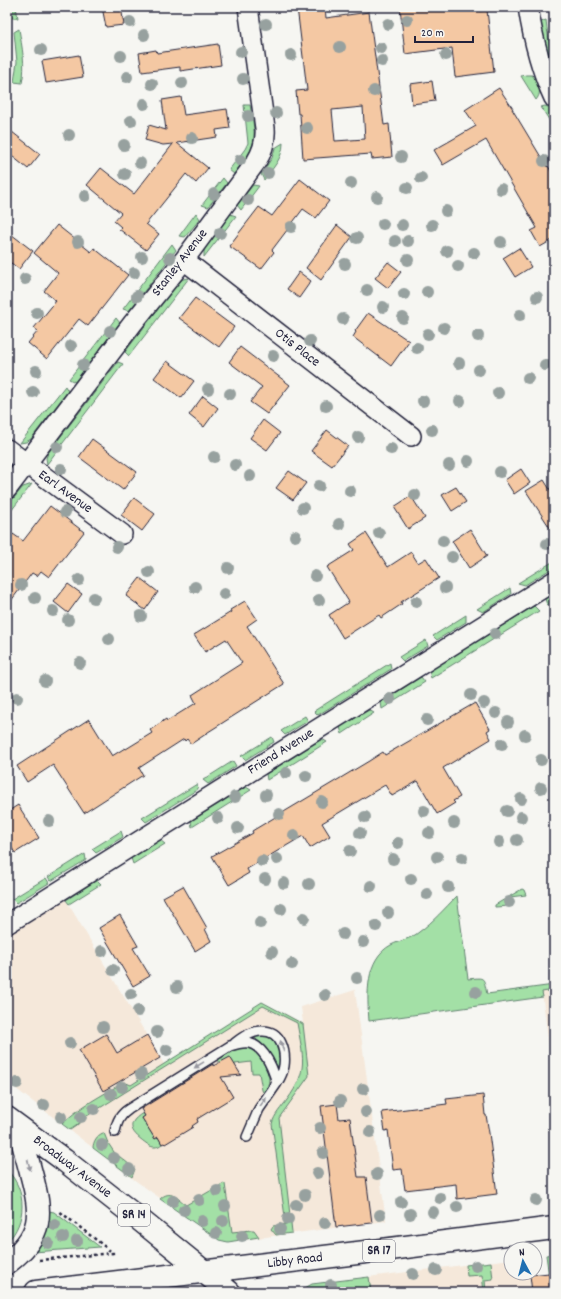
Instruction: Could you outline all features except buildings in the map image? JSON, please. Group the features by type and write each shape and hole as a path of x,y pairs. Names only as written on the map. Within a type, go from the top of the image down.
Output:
{"main road":[{"path":"7,1263 20,1253 29,1241 36,1227 39,1213 37,1195 13,1123"},
{"name":"Broadway Avenue","path":"13,1123 64,1160 229,1292"},
{"name":"Libby Road","path":"36,1292 554,1228"}],"street":[{"name":"Stanley Avenue","path":"7,489 133,323 184,260 261,154 264,145 265,128 248,7"},
{"path":"528,7 540,67 554,98"},
{"name":"Otis Place","path":"184,260 411,436"},
{"name":"Earl Avenue","path":"7,449 122,534"},
{"name":"Friend Avenue","path":"7,924 554,581"}],"lane":[{"path":"115,1132 116,1124 119,1118 128,1109 251,1033 265,1031 276,1035 282,1045 284,1058 283,1070 277,1083 259,1109 247,1138"},
{"path":"230,1046 238,1043 248,1043 259,1048 271,1066 277,1083"}],"path":[{"path":"38,1261 113,1253 59,1210"}],"shaded area":[{"path":"66,900 164,1064 262,1002 303,1023 301,1007 355,990 386,1221 228,1242 219,1240 136,1181 67,1128 73,1113 62,1124 7,1082 7,936"},
{"path":"554,990 554,1086 542,992"},
{"path":"503,1260 503,1281 531,1281 532,1292 302,1292 305,1288 312,1284"}],"green space":[{"path":"10,7 16,7 18,18 12,18"},
{"path":"546,20 553,64 554,79 539,23"},
{"path":"19,29 24,63 22,83 14,82 17,62 14,32"},
{"path":"532,75 538,84 539,94 536,100 521,76"},
{"path":"244,105 250,105 254,126 254,137 251,151 234,174 229,170 248,143"},
{"path":"541,107 549,107 553,112 554,128"},
{"path":"283,143 283,148 279,158 264,180 261,174 272,158 275,148"},
{"path":"223,178 227,183 208,207 202,205"},
{"path":"253,185 259,186 241,210 237,205"},
{"path":"196,213 200,219 185,237 179,236"},
{"path":"230,214 236,216 204,257 206,245"},
{"path":"172,244 176,250 129,311 123,309"},
{"path":"189,278 129,356 125,352 178,283 183,279"},
{"path":"116,318 120,323 75,382 69,379"},
{"path":"118,362 123,364 47,464 46,458 48,453"},
{"path":"65,386 68,391 31,439 20,443"},
{"path":"32,484 11,511 7,506 23,487"},
{"path":"554,561 554,567 525,585 518,583"},
{"path":"510,588 511,594 483,612 477,609"},
{"path":"554,594 554,601 547,605 545,599"},
{"path":"534,606 539,611 431,678 429,671"},
{"path":"466,615 466,622 437,640 433,636"},
{"path":"426,640 428,646 403,661 399,657"},
{"path":"390,663 391,669 318,715 314,711"},
{"path":"421,677 425,682 382,709 381,702"},
{"path":"369,710 374,713 342,734 340,727"},
{"path":"305,716 308,721 285,735 281,731"},
{"path":"272,737 274,742 245,760 241,756"},
{"path":"322,739 327,742 267,780 266,774"},
{"path":"233,761 236,766 208,784 203,780"},
{"path":"197,784 198,789 146,822 142,818"},
{"path":"246,787 251,790 192,827 191,821"},
{"path":"121,831 123,837 96,853 92,849"},
{"path":"160,840 165,844 133,864 131,858"},
{"path":"85,854 86,860 51,881 48,877"},
{"path":"46,878 49,883 16,903 12,899"},
{"path":"97,880 101,884 69,904 66,900"},
{"path":"522,889 526,895 510,897 511,906 495,907 495,905"},
{"path":"457,896 468,979 483,979 487,994 554,985 554,990 542,992 543,997 369,1021 368,989 372,968 376,959 391,945 413,936 424,928"},
{"path":"262,1002 303,1024 309,1076 279,1118 292,1233 276,1235 271,1229 273,1226 286,1224 272,1124 276,1114 287,1100 299,1080 302,1063 301,1045 297,1023 263,1006 87,1116 70,1130 62,1124 92,1101 124,1082 131,1085"},
{"path":"264,1036 273,1040 278,1047 279,1066 277,1066 266,1048 255,1038"},
{"path":"238,1048 251,1049 263,1062 269,1076 265,1092 262,1090 259,1073 252,1073 251,1062 235,1064 235,1068 224,1069 218,1060"},
{"path":"143,1113 145,1116 142,1118 155,1139 158,1137 162,1144 159,1146 150,1146 133,1131 133,1122"},
{"path":"103,1133 114,1152 135,1169 132,1177 93,1148 96,1139"},
{"path":"7,1170 14,1178 18,1187 22,1206 18,1225 14,1234 7,1242"},
{"path":"224,1183 232,1232 254,1230 259,1237 228,1242 219,1240 160,1199 164,1196 171,1195 177,1197 186,1205"},
{"path":"49,1211 54,1212 100,1247 34,1252"},
{"path":"554,1254 554,1292 551,1292 546,1255"},
{"path":"491,1262 493,1279 485,1280 486,1292 484,1292 482,1275 467,1276 466,1265"},
{"path":"369,1277 371,1291 302,1292 305,1288 312,1284"}]}
